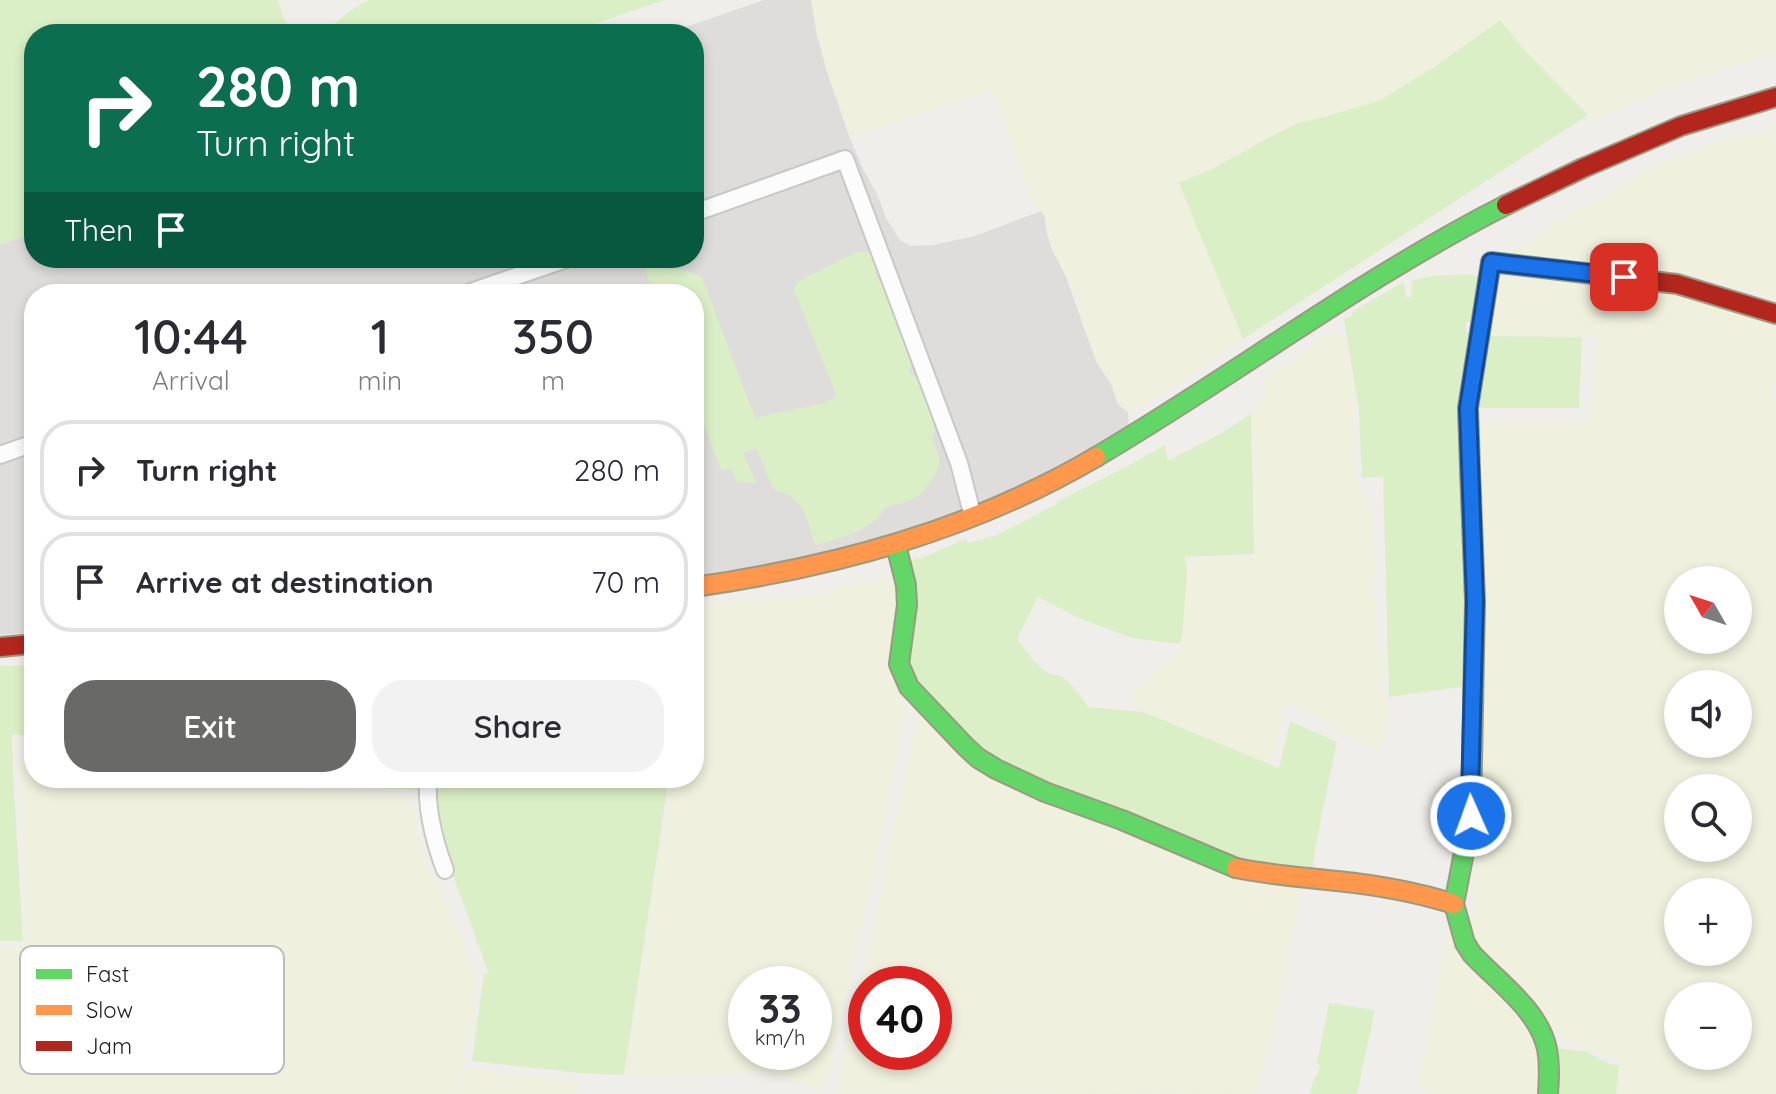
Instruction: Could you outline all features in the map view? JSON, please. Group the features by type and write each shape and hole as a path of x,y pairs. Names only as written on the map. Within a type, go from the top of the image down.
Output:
{"street":[{"path":"704,586 835,562 896,545 973,517 1036,488 1113,446 1246,364 1337,303 1455,232 1577,170 1688,124 1776,97"},
{"path":"704,209 845,159 959,463 973,517"},
{"path":"1548,1094 1550,1056 1542,1030 1530,1013 1472,954 1465,943 1454,904 1471,816 1475,601 1468,408 1491,262 1677,284 1776,314"},
{"path":"494,284 540,268"},
{"path":"0,455 24,447"},
{"path":"896,545 906,585 907,605 899,664 903,676 909,687 978,758 1045,792 1237,868 1256,873 1350,882 1454,904"},
{"path":"0,647 24,645"},
{"path":"428,788 429,810 445,870"}],"shaded area":[{"path":"764,0 811,0 817,35 850,138 886,218 900,240 911,246 933,245 975,236 1041,211 1097,363 1113,387 1118,404 1128,412 1129,426 1022,485 939,519 804,559 704,574 704,284 24,284 24,633 0,635 0,245 24,237 24,268 704,268 704,24 695,24"}],"green space":[{"path":"0,0 278,0 288,24 24,24 24,237 0,245"},
{"path":"369,0 665,0 594,24 335,24"},
{"path":"811,0 1776,0 1776,54 1699,77 1600,117 1592,117 1524,49 1500,20 1436,66 1379,100 1299,123 1179,183 1243,339 1129,413 1118,404 1109,377 1097,363 1082,323 1076,294 1053,252 1045,217 1029,195 993,91 850,138 827,72"},
{"path":"1500,20 1588,115 1243,339 1179,183 1299,123 1380,100 1436,66"},
{"path":"1776,127 1776,298 1656,268 1506,253 1655,166 1726,139"},
{"path":"857,252 871,253 877,267 876,277 884,285 913,361 909,372 923,386 935,429 932,440 939,461 934,476 918,496 884,508 864,528 815,545 799,503 785,493 774,490 756,448 743,453 756,483 736,481 731,469 722,471 704,425 704,284 650,284 646,268 684,271 702,278 755,418 825,403 836,394 794,290 803,279"},
{"path":"1464,274 1480,276 1477,321 1466,322 1466,332 1475,334 1467,686 1389,697 1383,477 1362,478 1359,411 1344,319 1404,282 1406,297 1411,297 1413,280"},
{"path":"1511,278 1667,293 1776,326 1776,371 1772,400 1776,401 1776,1094 1617,1094 1621,1060 1553,1033 1471,939 1477,830 1476,423 1589,423 1598,337 1487,336 1495,285"},
{"path":"1331,333 1337,333 1344,339 1355,409 1352,424 1357,477 1360,491 1367,496 1372,517 1375,573 1368,585 1377,603 1378,621 1373,642 1381,652 1386,667 1379,687 1389,701 1387,738 1376,751 1360,744 1327,720 1286,706 1272,759 1261,762 1143,711 1134,704 1133,694 1181,649 1189,564 1194,559 1255,555 1252,414 1266,393 1264,381"},
{"path":"1487,336 1582,337 1579,408 1474,408"},
{"path":"1251,414 1254,554 1185,557 1187,574 1179,644 1132,638 1076,617 1038,597 1018,641 1041,668 1070,683 1088,707 1143,712 1279,768 1290,721 1337,742 1312,875 1246,858 1244,861 1220,848 1058,793 973,742 909,669 918,586 910,561 966,539 968,543 997,535 1165,445 1168,461"},
{"path":"883,578 896,585 904,715 900,745 853,966 848,966 848,987 832,1058 832,966 728,966 728,1070 829,1070 826,1084 822,1091 783,1077 752,1072 656,1077 629,1075 626,1073 670,788 704,788 704,607 778,596 821,594"},
{"path":"24,665 24,736 12,734 23,941 0,941 0,666"},
{"path":"917,714 922,714 978,768 1302,886 1279,1004 1257,1094 835,1093 848,1036 848,1070 952,1070 952,966 864,966"},
{"path":"23,751 24,788 281,788 390,794 404,798 412,810 426,863 462,938 474,977 475,1015 458,1094 0,1094 0,947 20,946 20,1074 284,1074 284,946 26,946 19,773"},
{"path":"377,788 418,788 418,790"},
{"path":"432,788 667,788 624,1075 472,1061 484,974 489,974 439,833"},
{"path":"1449,924 1534,1027 1543,1094 1439,1094 1417,1089"},
{"path":"1329,1003 1375,1010 1357,1094 1310,1094 1320,1066 1317,1063"},
{"path":"1556,1048 1587,1052 1609,1064 1619,1065 1616,1094 1559,1094"},
{"path":"465,1068 579,1081 576,1094 459,1094"}],"traffic: fast":[{"path":"1096,457 1349,295 1506,205"},
{"path":"1470,470 1475,601 1471,816 1454,904 1465,943 1472,954 1527,1009 1543,1035 1549,1060 1548,1094"},
{"path":"896,545 906,585 907,605 899,664 909,687 966,747 996,769 1045,792 1122,820 1236,868"}],"traffic: slow":[{"path":"1470,470 1468,408 1491,262 1627,278"},
{"path":"704,585 798,569 901,542 1001,505 1096,457"},
{"path":"1236,868 1382,887 1454,904"}],"traffic: jam":[{"path":"1506,205 1681,126 1776,97"},
{"path":"1627,278 1677,284 1776,314"},
{"path":"0,647 24,645"}],"route":[{"path":"1471,816 1475,601 1468,408 1491,262 1624,277"}]}
